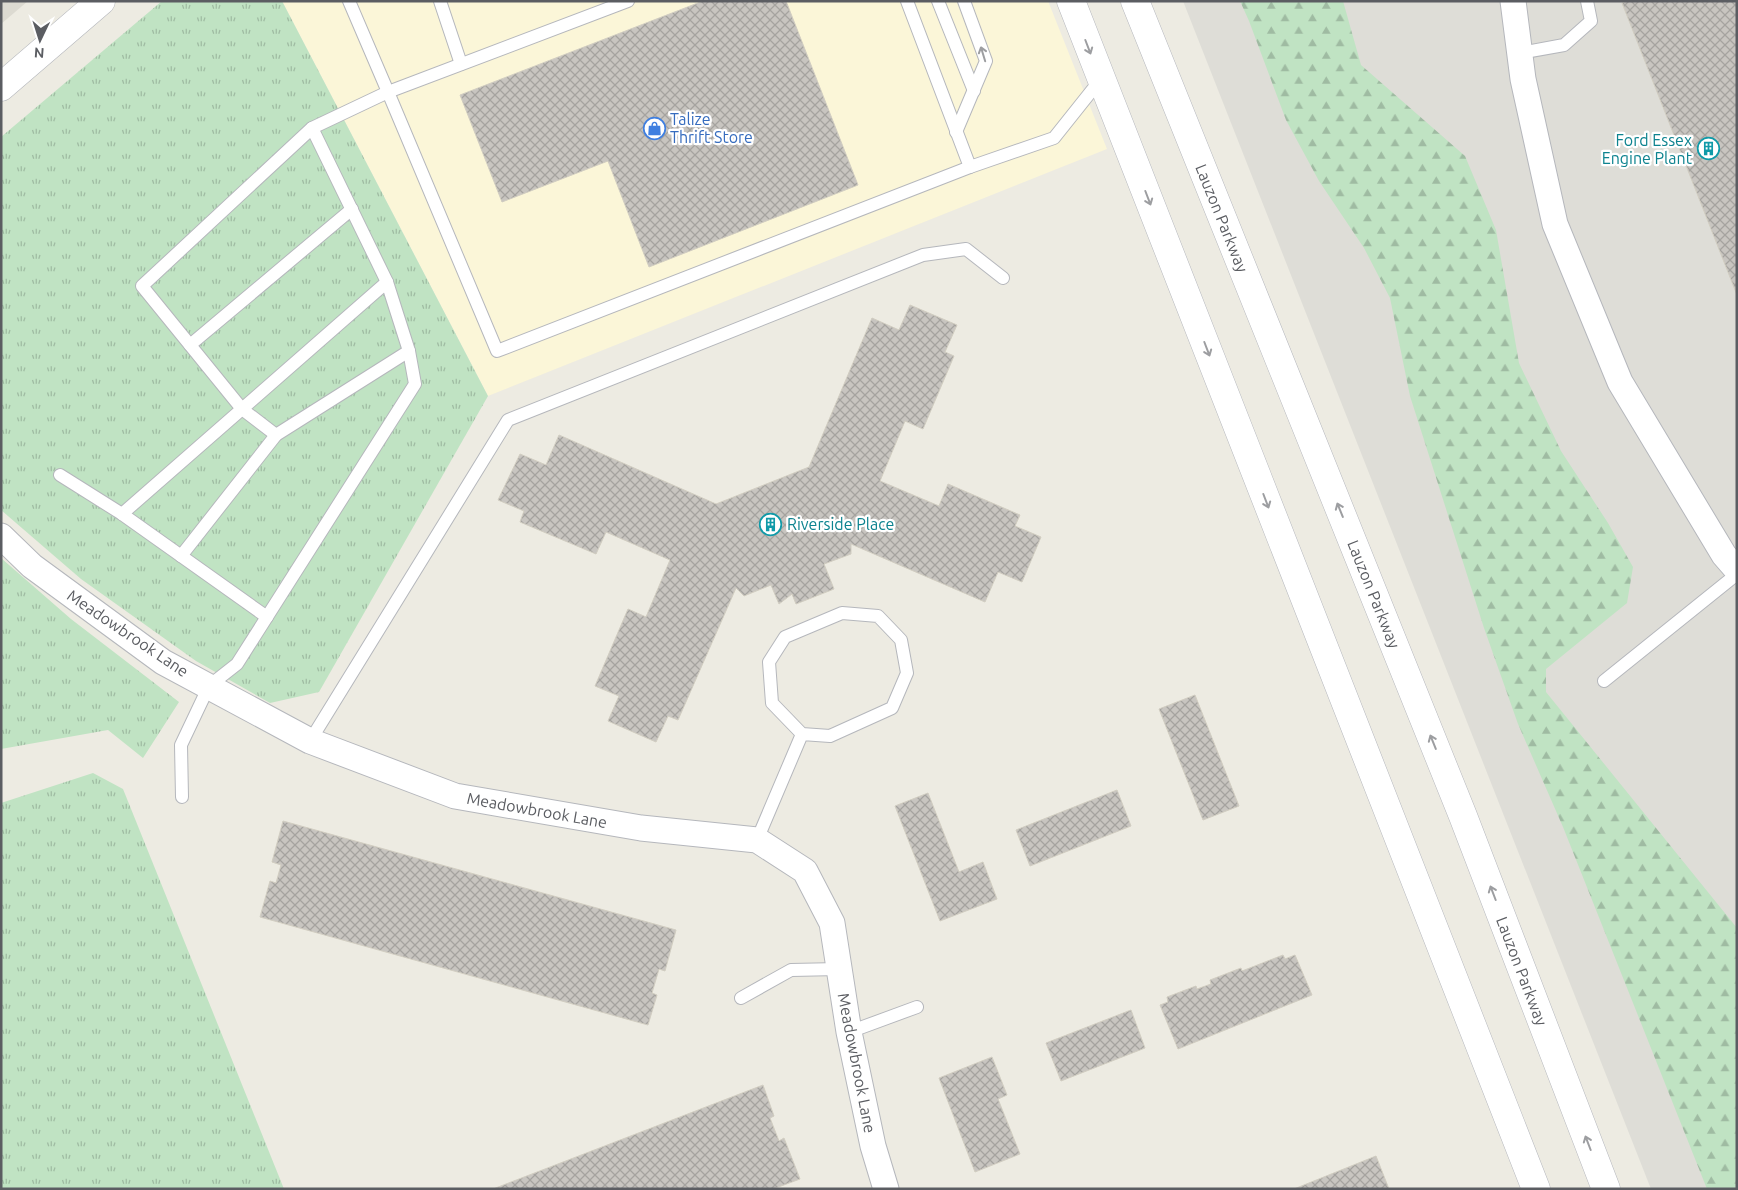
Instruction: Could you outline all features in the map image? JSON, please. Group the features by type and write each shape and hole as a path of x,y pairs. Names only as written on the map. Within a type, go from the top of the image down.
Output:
{"main road":[{"path":"1,87 100,1"},
{"path":"1070,1 1536,1189"},
{"name":"Lauzon Parkway","path":"1135,1 1463,816 1606,1189"}],"street":[{"path":"1513,1 1524,79 1555,224 1620,382 1724,555 1737,572"},
{"name":"Meadowbrook Lane","path":"1,536 32,566 163,662 310,741 456,796 641,828 757,840 805,871 832,923 849,1032 873,1146 886,1189"}],"lane":[{"path":"349,1 497,351 970,167 1054,138 1101,79"},
{"path":"440,1 461,64"},
{"path":"276,435 242,409 142,286 312,128 388,92 628,1"},
{"path":"907,1 970,167"},
{"path":"938,1 974,91"},
{"path":"956,132 986,61 964,1"},
{"path":"1520,53 1564,45 1591,21 1587,1"},
{"path":"182,797 180,745 209,686 237,664 415,384 409,351 387,282 312,128"},
{"path":"190,345 352,209"},
{"path":"310,741 508,420 923,255 966,249 1004,278"},
{"path":"122,514 387,282"},
{"path":"181,556 276,435 409,351"},
{"path":"60,475 122,514 267,617"},
{"path":"1604,681 1737,572"},
{"path":"842,613 878,616 901,640 907,672 892,708 830,736 802,734 772,703 769,662 784,637 842,613"},
{"path":"757,840 802,734"},
{"path":"741,998 791,970 839,969"},
{"path":"849,1032 917,1007"}],"shaded area":[{"path":"1,1 28,1 1,24"},
{"path":"282,1 1048,1 1107,149 488,396"},
{"path":"1183,1 1737,1 1737,1189 1651,1189"}],"green space":[{"path":"162,1 282,1 488,396 319,692 270,703 196,661 81,579 1,510 1,137"},
{"path":"1240,1 1343,1 1361,65 1465,156 1496,230 1519,363 1561,451 1608,523 1633,567 1627,603 1546,669 1546,692 1737,928 1737,1189 1707,1189 1563,827 1518,724 1484,628 1410,396 1390,298 1364,248 1319,181 1286,120"},
{"path":"1,558 71,619 179,702 143,758 108,730 1,749"},
{"path":"93,773 123,789 284,1189 1,1189 1,803"}],"building":[{"name":"Talize Thrift Store","path":"703,1 786,1 858,185 649,267 608,161 502,202 460,95"},
{"name":"Ford Essex Engine Plant","path":"1627,1 1737,1 1737,295 1622,3"},
{"name":"Riverside Place","path":"910,305 957,325 945,352 954,356 923,429 905,421 880,481 939,506 948,484 1020,515 1015,526 1041,537 1022,582 998,572 985,602 851,544 851,554 824,564 834,589 796,604 792,594 779,604 771,585 744,596 736,588 678,720 668,716 656,742 608,721 619,696 595,686 628,609 646,617 670,560 606,532 596,554 520,522 524,511 498,500 520,454 546,465 559,435 716,504 809,467 872,318 899,330"},
{"path":"1195,695 1239,806 1203,820 1159,709"},
{"path":"1117,790 1131,826 1030,866 1016,830"},
{"path":"928,793 959,872 983,862 997,899 940,921 895,806"},
{"path":"283,821 676,930 665,971 659,969 652,993 657,995 648,1025 260,917 270,881 276,883 281,865 272,862"},
{"path":"1283,955 1285,959 1295,955 1312,995 1178,1049 1160,1005 1168,1002 1167,997 1196,986 1197,989 1211,984 1210,980 1241,968 1242,971"},
{"path":"1131,1010 1145,1048 1061,1081 1046,1043"},
{"path":"992,1057 1007,1095 998,1099 1020,1154 975,1172 939,1078"},
{"path":"763,1085 774,1116 770,1118 779,1141 784,1138 800,1179 773,1189 493,1189"},
{"path":"1376,1156 1389,1189 1294,1189"}],"place":[{"name":"Talize Thrift Store","path":"654,128"},
{"name":"Ford Essex Engine Plant","path":"1708,149"},
{"name":"Riverside Place","path":"771,524"}]}
